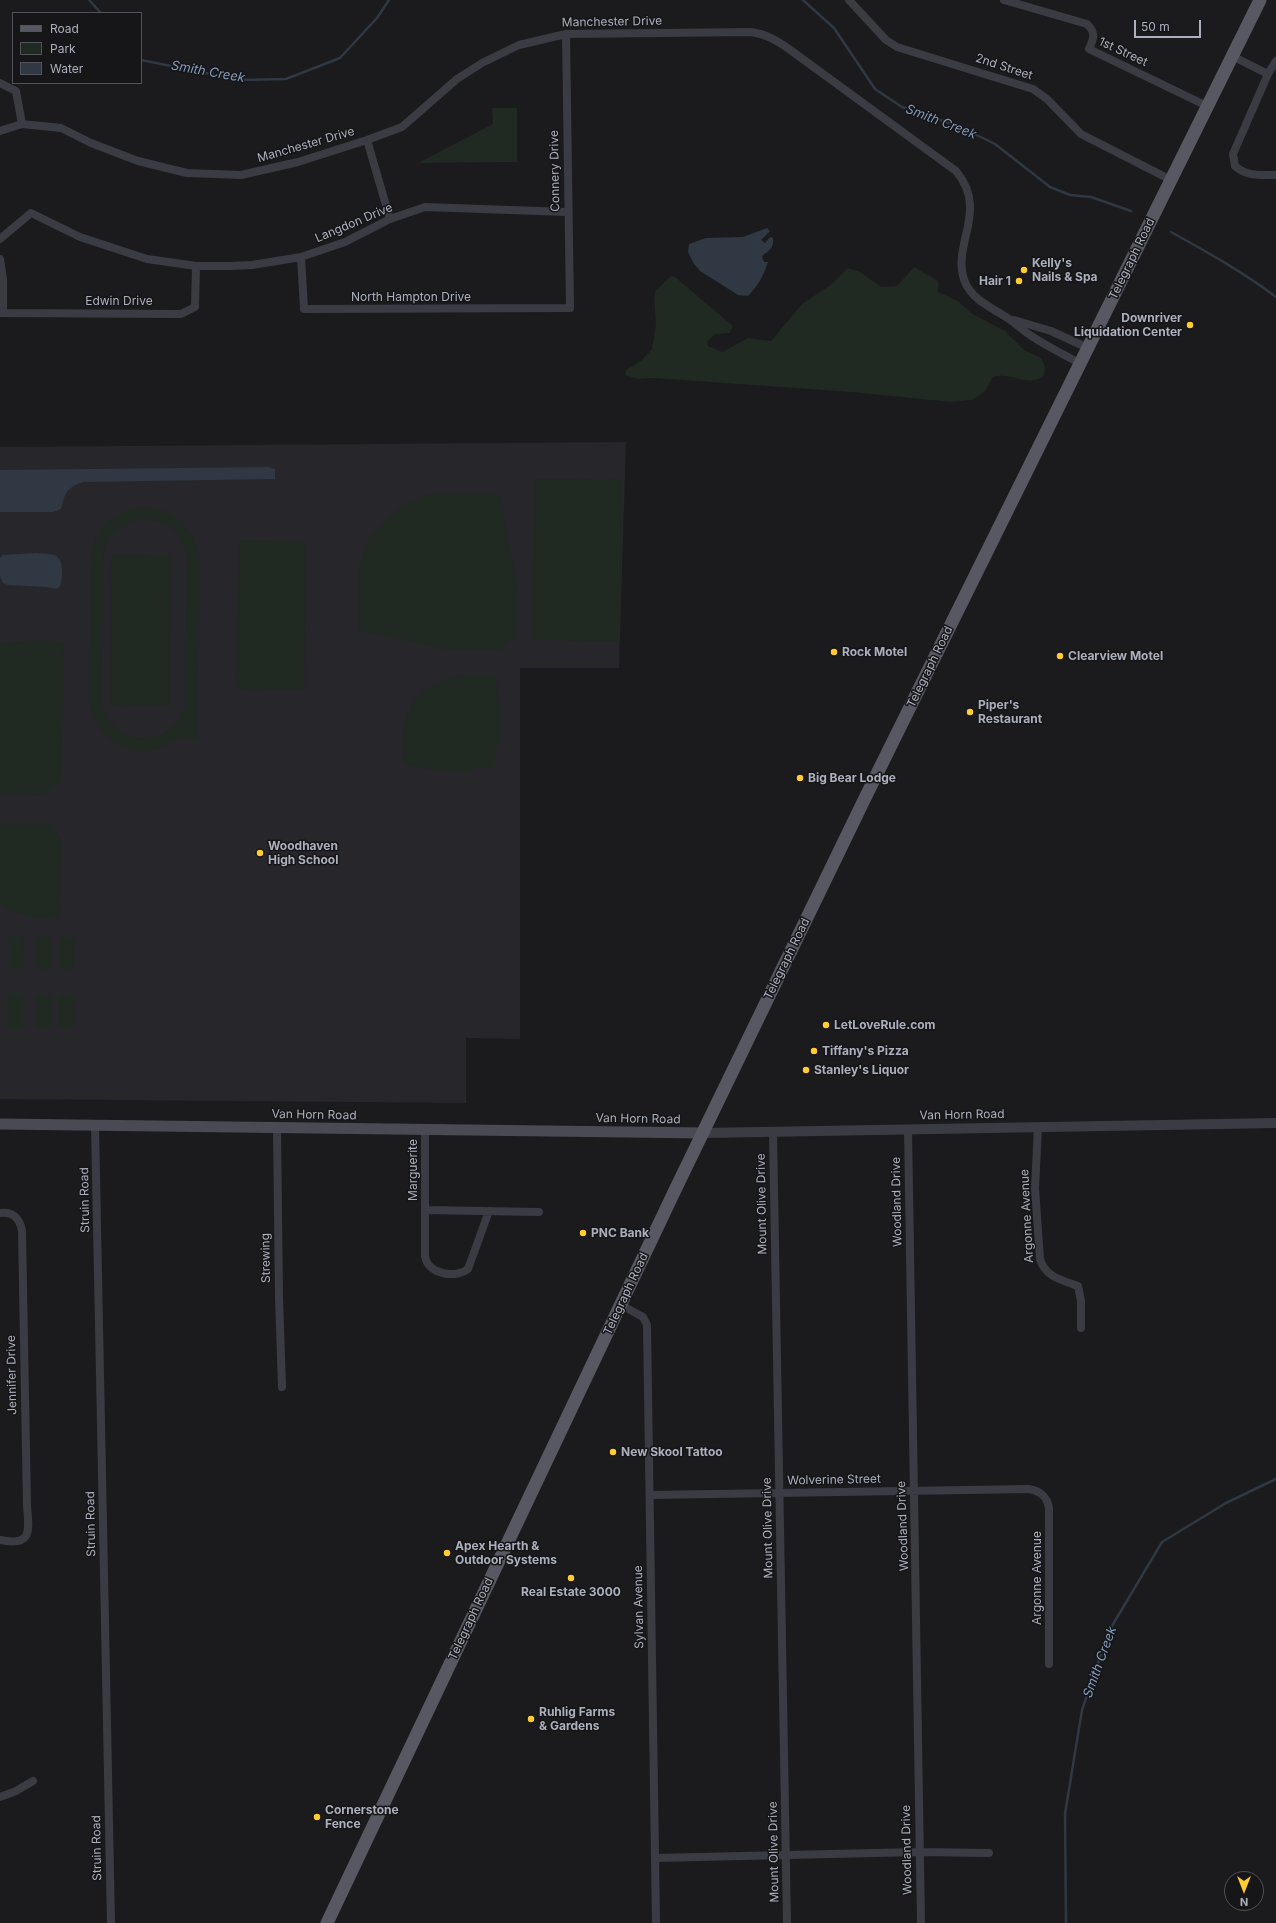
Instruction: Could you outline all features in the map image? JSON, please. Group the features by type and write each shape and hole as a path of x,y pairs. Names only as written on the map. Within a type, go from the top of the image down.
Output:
{"main road":[{"name":"Telegraph Road","path":"327,1923 864,798 1081,364 1260,0"},
{"name":"Van Horn Road","path":"0,1124 704,1133"}],"street":[{"name":"2nd Street","path":"849,0 886,40 897,47 1033,89 1047,99 1081,134 1171,180"},
{"name":"1st Street","path":"1004,0 1088,24 1094,31 1094,38 1089,49 1207,106"},
{"name":"Manchester Drive","path":"0,131 22,124 61,128 91,143 138,161 188,173 241,175 298,162 402,127 458,79 482,63 519,45 566,34 762,33 778,41 950,166 959,175 968,194 970,208 962,260 962,269 966,283 982,303 1009,319 1032,337 1081,364"},
{"name":"Connery Drive","path":"566,34 567,212 570,308"},
{"path":"1232,56 1268,74"},
{"path":"1276,61 1268,74 1253,110 1236,144 1233,154 1233,160 1239,170 1249,174 1276,175"},
{"path":"0,83 16,90 22,124"},
{"path":"367,140 390,219"},
{"name":"Langdon Drive","path":"0,239 31,213 80,237 140,256 196,266 252,265 301,258 346,242 390,219 425,207 567,212"},
{"name":"North Hampton Drive","path":"301,258 304,309 570,308"},
{"path":"0,259 4,279 2,313"},
{"name":"Edwin Drive","path":"2,313 181,314 195,307 196,266"},
{"name":"Manchester Drive","path":"1009,319 1051,331 1088,348"},
{"name":"Van Horn Road","path":"704,1133 1276,1123"},
{"name":"Struin Road","path":"95,1125 111,1923"},
{"name":"Argonne Avenue","path":"1038,1127 1035,1188 1040,1259 1042,1268 1050,1275 1078,1286 1081,1328"},
{"name":"Strewing","path":"277,1128 279,1297 282,1387"},
{"name":"Woodland Drive","path":"908,1129 917,1591 921,1923"},
{"name":"Marguerite","path":"426,1130 425,1256 427,1265 435,1271 458,1273 464,1272 470,1266 490,1211"},
{"name":"Mount Olive Drive","path":"773,1132 787,1923"},
{"name":"Marguerite","path":"425,1210 539,1212"},
{"name":"Jennifer Drive","path":"0,1213 10,1213 17,1218 21,1224 22,1231 27,1498 29,1526 27,1534 18,1541 11,1542 0,1540"},
{"name":"Sylvan Avenue","path":"621,1305 643,1317 647,1325 656,1923"},
{"name":"Wolverine Street","path":"650,1495 1029,1489 1041,1493"},
{"name":"Argonne Avenue","path":"1041,1493 1046,1499 1049,1508 1049,1664"},
{"path":"0,1797 16,1792 33,1782"},
{"path":"654,1858 919,1852 989,1853"}],"shaded area":[{"name":"Woodhaven High School","path":"626,442 619,668 520,668 520,1039 466,1038 466,1103 0,1099 0,447"}],"green space":[{"path":"492,108 517,108 517,162 418,163 493,124"},
{"path":"914,267 938,281 938,292 958,301 971,313 1005,331 1024,350 1041,358 1045,366 1044,376 1032,380 1006,376 993,377 985,391 972,400 951,402 851,392 653,378 639,379 625,375 626,370 642,360 652,349 656,325 654,296 656,290 670,277 674,276 733,326 730,333 715,334 707,342 708,346 722,352 748,338 771,341 802,304 832,284 848,268 860,272 881,287 897,286"},
{"path":"535,479 622,480 620,641 533,640"},
{"path":"432,493 499,493 516,580 515,636 500,650 445,649 359,630 359,587 361,562 371,538 378,528 398,510 420,497"},
{"path":"139,507 161,510 180,520 187,528 197,547 199,559 197,739 178,739 156,749 140,751 119,745 102,731 96,722 89,700 92,549 99,533 109,521 115,516 130,509","holes":["138,520 153,520 168,526 174,531 182,542 187,558 185,706 177,722 165,732 151,738 137,738 124,734 113,725 104,712 101,695 104,550 111,537 120,528"]},
{"path":"239,540 306,541 304,690 237,689"},
{"path":"112,555 171,556 169,706 110,705"},
{"path":"43,640 64,643 61,779 43,795 0,794 0,644"},
{"path":"464,675 495,675 500,710 500,743 496,747 496,762 490,768 475,768 471,771 440,771 403,764 404,727 407,716 418,698 425,691 443,680"},
{"path":"0,823 48,823 61,838 60,917 28,916 14,911 0,903"},
{"path":"9,937 24,937 23,969 9,969"},
{"path":"37,937 52,938 52,970 37,970"},
{"path":"59,938 74,938 74,970 59,970"},
{"path":"8,994 23,994 23,1027 8,1027"},
{"path":"37,995 51,995 51,1027 36,1027"},
{"path":"58,995 73,995 73,1027 58,1027"}],"water":[{"path":"767,228 770,231 761,240 765,243 770,237 773,238 771,248 762,256 764,262 768,262 760,280 748,296 738,295 700,271 694,264 688,252 689,244 706,238 743,237"},
{"path":"269,467 275,469 275,479 83,482 69,489 65,495 61,509 53,512 0,512 0,470"},
{"path":"37,553 54,555 59,558 62,566 62,579 60,586 57,589 8,585 3,583 0,576 0,558 3,555"}],"waterway":[{"name":"Smith Creek","path":"89,0 100,12"},
{"name":"Smith Creek","path":"142,60 240,80 286,79 340,58 377,18 389,0"},
{"name":"Smith Creek","path":"803,0 834,28 875,89 902,107 958,126 995,144 1050,187 1070,195 1091,197 1131,211"},
{"name":"Smith Creek","path":"1171,232 1238,271 1276,297"},
{"name":"Smith Creek","path":"1066,1923 1065,1814 1082,1710 1109,1631 1162,1542 1226,1503 1276,1479"}],"place":[{"name":"Kelly's Nails & Spa","path":"1024,270"},
{"name":"Hair 1","path":"1019,281"},
{"name":"Downriver Liquidation Center","path":"1190,325"},
{"name":"Rock Motel","path":"834,652"},
{"name":"Clearview Motel","path":"1060,656"},
{"name":"Piper's Restaurant","path":"970,712"},
{"name":"Big Bear Lodge","path":"800,778"},
{"name":"Woodhaven High School","path":"260,853"},
{"name":"LetLoveRule.com","path":"826,1025"},
{"name":"Tiffany's Pizza","path":"814,1051"},
{"name":"Stanley's Liquor","path":"806,1070"},
{"name":"PNC Bank","path":"583,1233"},
{"name":"New Skool Tattoo","path":"613,1452"},
{"name":"Apex Hearth & Outdoor Systems","path":"447,1553"},
{"name":"Real Estate 3000","path":"571,1578"},
{"name":"Ruhlig Farms & Gardens","path":"531,1719"},
{"name":"Cornerstone Fence","path":"317,1817"}]}
